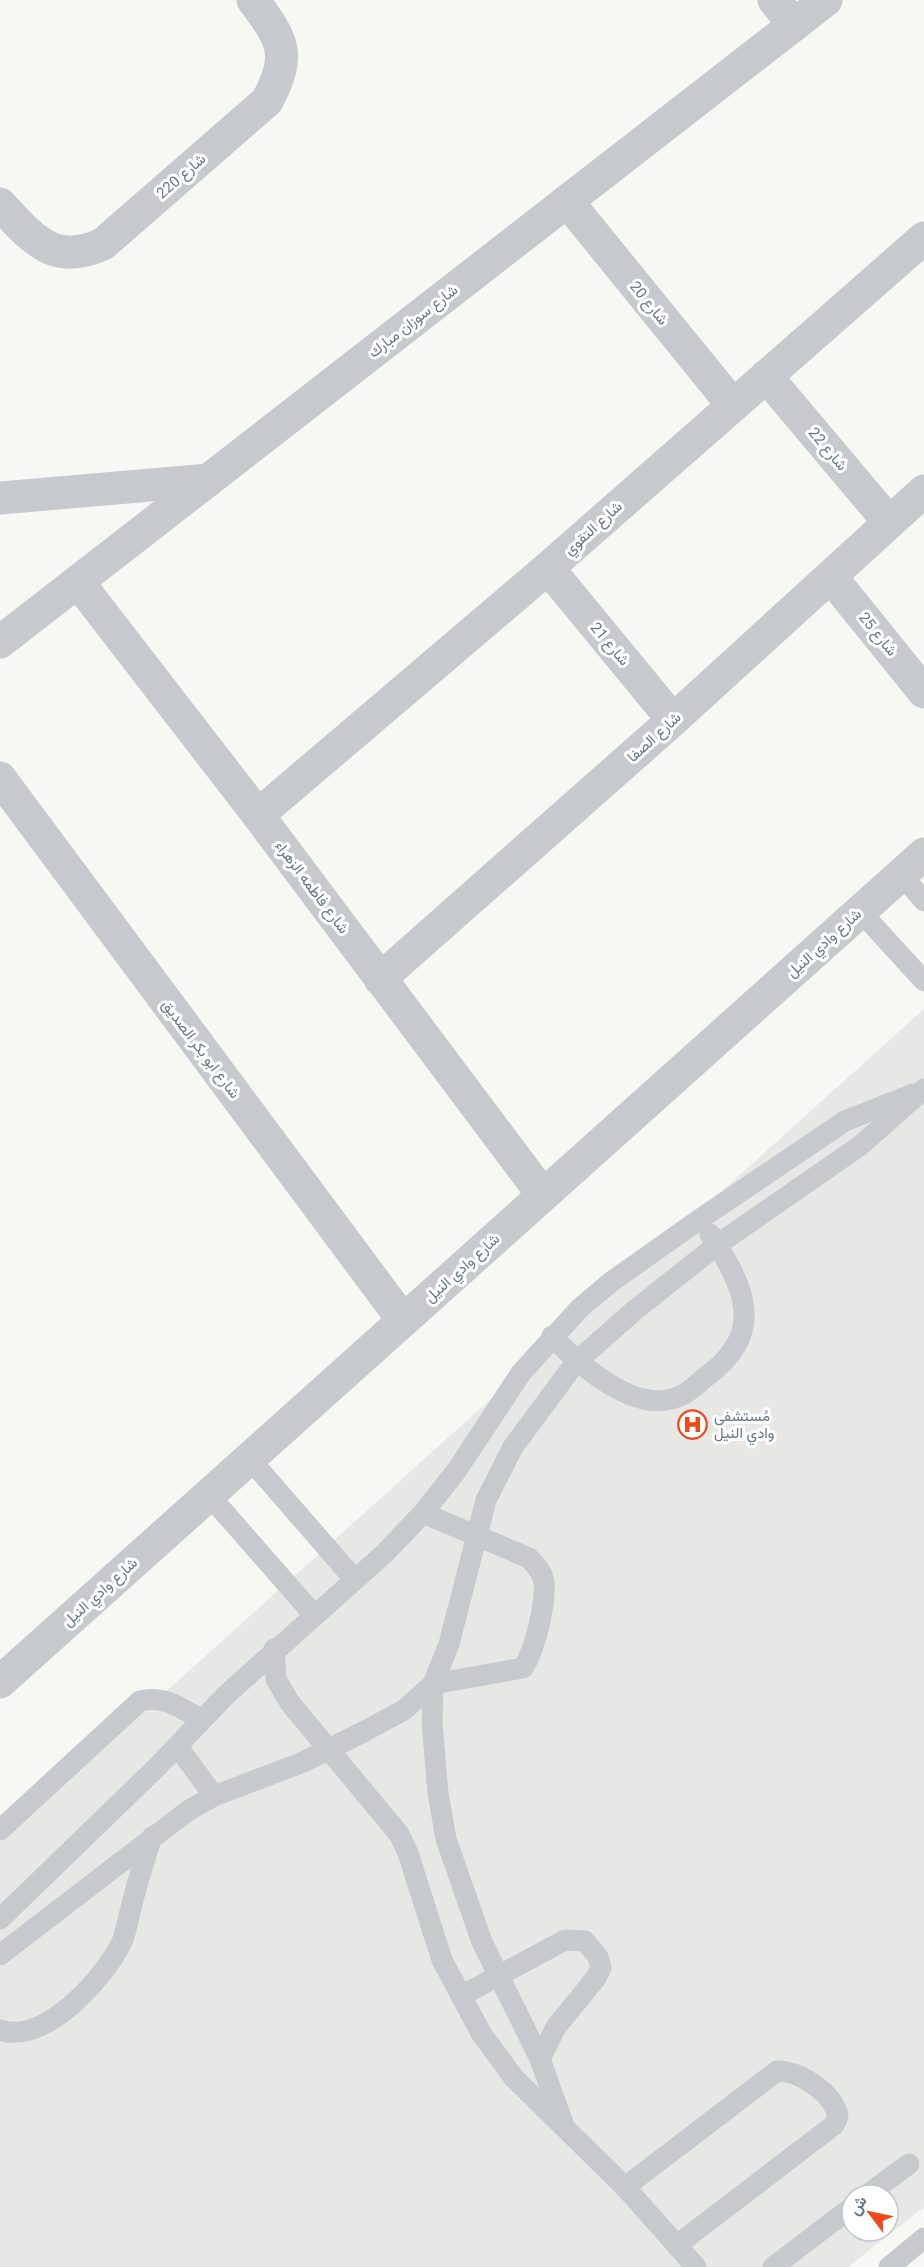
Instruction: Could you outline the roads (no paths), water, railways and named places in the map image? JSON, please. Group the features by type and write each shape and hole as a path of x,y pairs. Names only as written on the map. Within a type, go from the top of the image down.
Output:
{"street":[{"name":"شارع 220","path":"0,204 34,239 49,249 67,254 86,252 103,244 267,101 278,80 282,56 277,32 253,0"},
{"path":"774,0 794,25"},
{"name":"شارع سوزان مبارك","path":"0,642 826,0"},
{"name":"شارع 20","path":"567,201 732,405"},
{"name":"شارع التقوي","path":"258,815 548,568 732,405 921,246"},
{"name":"شارع 22","path":"766,376 889,522"},
{"path":"0,498 209,480"},
{"name":"شارع الصفا","path":"381,979 673,720 924,491"},
{"name":"شارع 21","path":"548,568 673,720"},
{"name":"شارع 25","path":"831,577 924,692"},
{"name":"شارع فاطمه الزهراء","path":"78,582 258,815 543,1195"},
{"name":"شارع ابو بكر الصديق","path":"0,778 403,1320"},
{"name":"شارع وادي النيل","path":"0,1682 913,864"}],"lane":[{"path":"913,864 924,901"},
{"path":"860,911 924,981"},
{"path":"0,1919 178,1747 274,1649 355,1580 423,1514 457,1470 521,1373 552,1336 611,1282 845,1121 922,1093"},
{"path":"562,2123 540,2059 482,1942 441,1816 432,1722 433,1684 449,1644 486,1500 513,1447 576,1362 635,1310 717,1245 861,1145 922,1093"},
{"path":"552,1336 576,1362 625,1392 662,1400 681,1396 728,1361 738,1345 743,1326 742,1292 700,1219"},
{"path":"249,1458 355,1580"},
{"path":"209,1495 314,1615"},
{"path":"0,1955 152,1837 214,1796 270,1776 330,1749 404,1710 433,1684 523,1668 536,1643 544,1581 539,1569 529,1558 423,1514"},
{"path":"274,1649 276,1679 290,1703 399,1834 408,1853 442,1960 481,2033 514,2078 625,2187 696,2267"},
{"path":"0,1830 140,1701 154,1697 169,1701 202,1720"},
{"path":"178,1747 214,1796"},
{"path":"0,2030 7,2033 39,2027 69,2008 95,1981 122,1943 152,1837"},
{"path":"461,1996 565,1940 575,1938 585,1941 598,1957 601,1968 596,1978 556,2027 540,2059"},
{"path":"625,2187 777,2071 798,2075 833,2102 838,2117 834,2125 677,2245"},
{"path":"883,2183 909,2164"},
{"path":"773,2267 840,2216"},
{"path":"889,2267 924,2238"}],"place":[{"name":"مُستشفى وادي النيل","path":"693,1425"}]}
